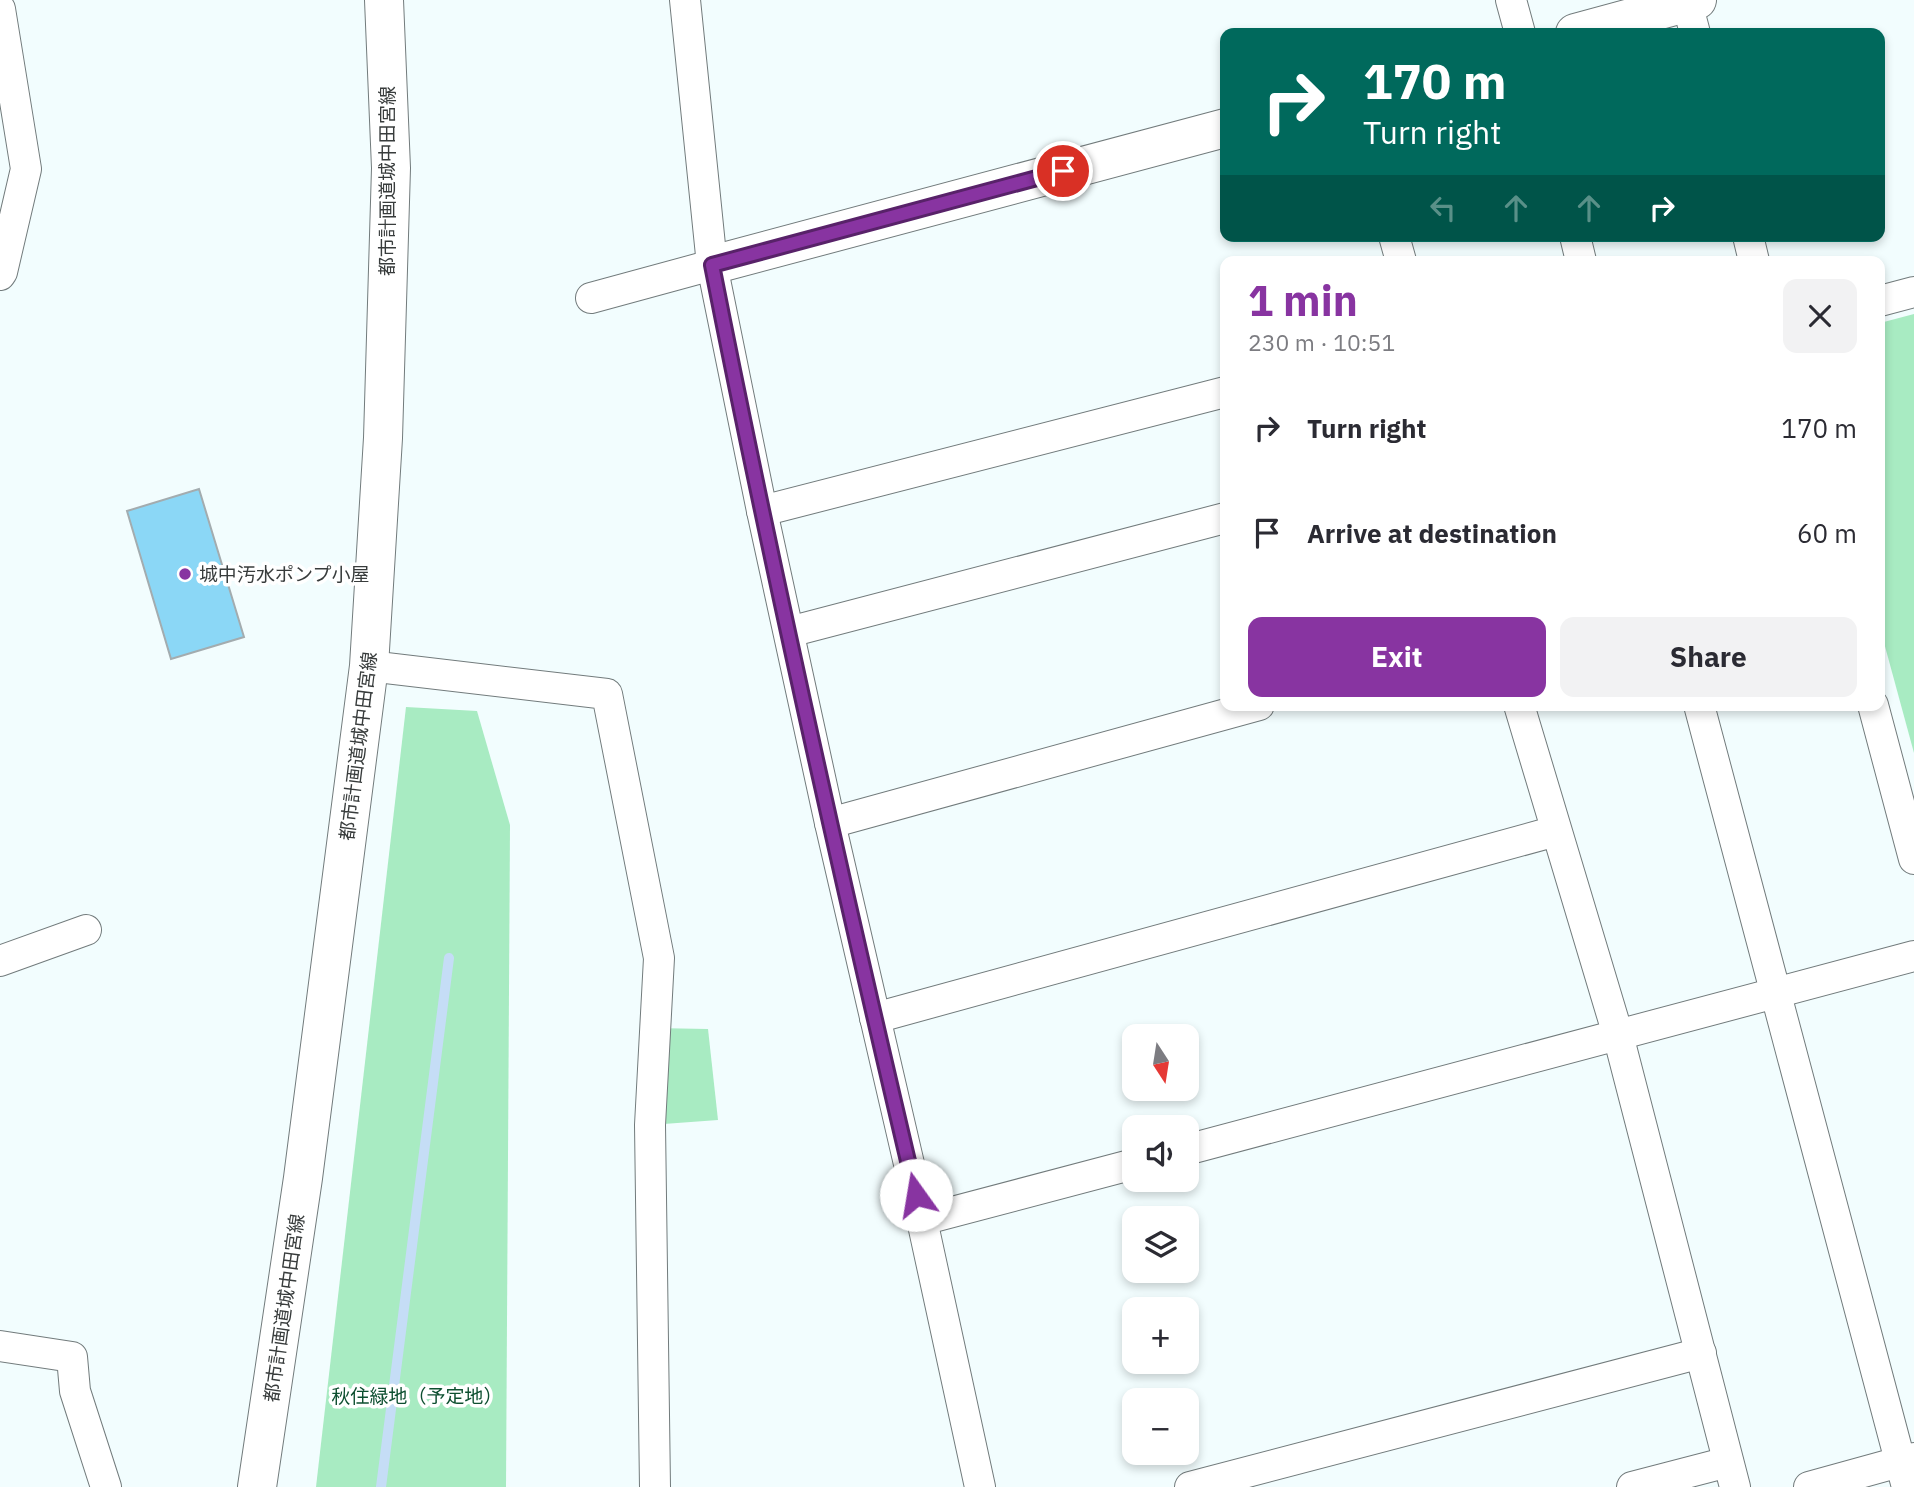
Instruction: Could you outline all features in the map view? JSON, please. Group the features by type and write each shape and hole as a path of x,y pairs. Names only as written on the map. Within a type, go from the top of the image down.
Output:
{"street":[{"name":"都市計画道城中田宮線","path":"257,1487 303,1178 369,666 383,438 391,168 384,0"},
{"path":"685,0 712,265 830,823 922,1220 980,1487"},
{"path":"1511,0 1519,28"},
{"path":"0,9 26,169 0,275"},
{"path":"1603,28 1693,12"},
{"path":"591,298 1220,129"},
{"path":"1885,300 1914,292"},
{"path":"762,511 1220,393"},
{"path":"789,632 1220,518"},
{"path":"369,666 607,694 659,958 650,1125 655,1487"},
{"path":"830,823 1237,711"},
{"path":"1521,711 1618,1035 1731,1474 1632,1487"},
{"path":"1701,711 1907,1469 1809,1487"},
{"path":"1875,711 1914,859"},
{"path":"875,1018 1556,831"},
{"path":"0,961 86,930"},
{"path":"1199,1147 1914,956"},
{"path":"922,1220 1122,1167"},
{"path":"0,1346 72,1357 75,1391 106,1487"},
{"path":"1190,1487 1701,1353"}],"green space":[{"path":"1914,314 1914,753 1885,646 1885,322"},
{"name":"秋住緑地（予定地）","path":"406,707 477,711 510,825 506,1487 316,1487"},
{"path":"654,1028 708,1029 718,1120 650,1125"}],"building":[{"name":"城中汚水ポンプ小屋","path":"199,489 244,637 171,659 127,511"}],"waterway":[{"path":"381,1487 449,958"}],"place":[{"name":"城中汚水ポンプ小屋","path":"185,574"}],"route":[{"path":"916,1195 830,823 712,265 1063,171"}]}
